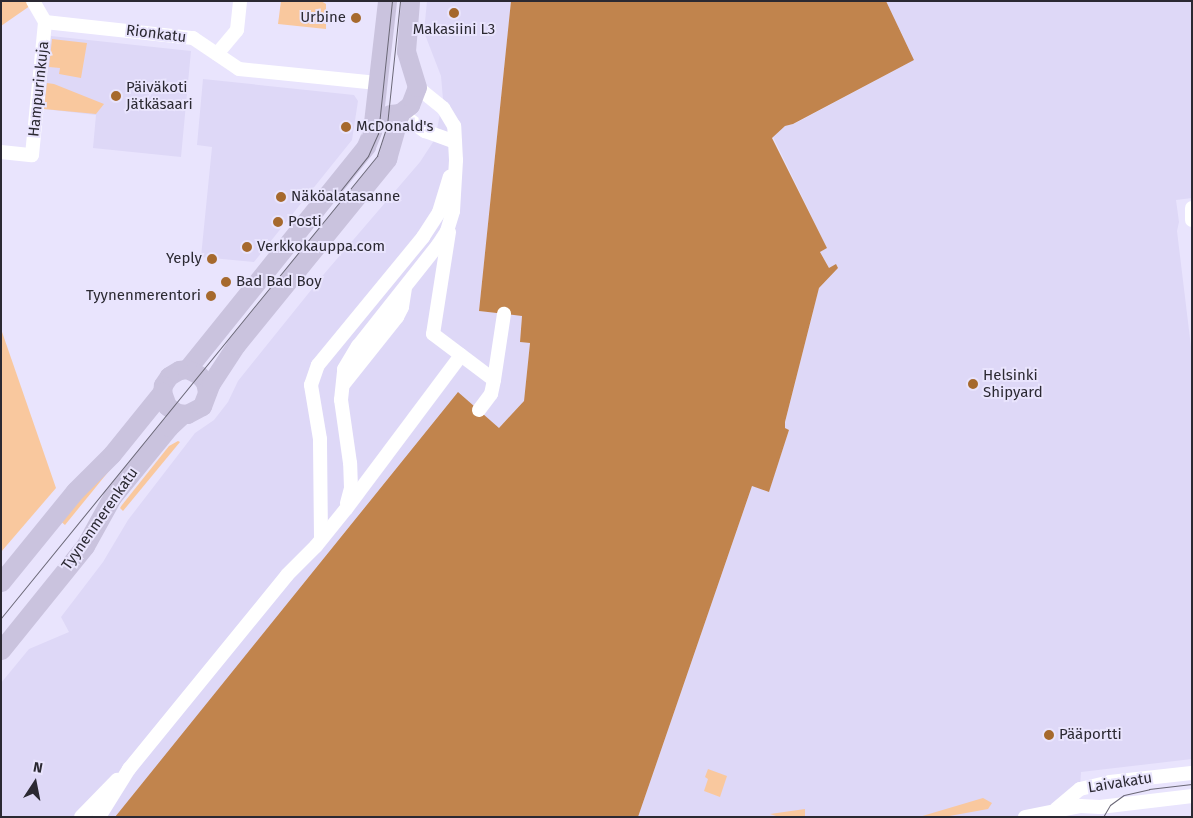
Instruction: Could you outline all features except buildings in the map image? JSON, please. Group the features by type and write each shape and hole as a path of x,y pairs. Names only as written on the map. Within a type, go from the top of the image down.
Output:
{"main road":[{"name":"Tyynenmerenkatu","path":"1,582 75,491 112,454 162,392 163,385 169,376 179,370 187,370 362,152 372,131 387,1"},
{"path":"410,1 406,51 416,87"},
{"name":"Tyynenmerenkatu","path":"1,650 85,546 118,489 169,427 183,414 195,412 202,406 207,392 236,345 384,163 392,146 400,113 410,106 416,87"},
{"path":"375,103 389,113 400,113"},
{"path":"187,370 199,375 205,382 207,392"},
{"path":"162,392 167,406 176,413 183,414"}],"street":[{"path":"33,1 45,22"},
{"path":"217,54 237,30 240,1"},
{"name":"Rionkatu","path":"45,22 193,38 239,69 377,83"},
{"name":"Hampurinkuja","path":"1,152 32,155 45,22"},
{"path":"416,87 443,108 454,126 456,142 453,212 433,334 494,380"},
{"path":"400,113 425,131 456,142"},
{"path":"321,538 320,439 311,385 318,365 423,238 439,212 456,160"},
{"path":"346,509 351,488 341,388 344,369 349,358 447,231 453,212"},
{"path":"478,410 491,394 504,314"},
{"path":"100,817 129,769 287,575 346,509 461,355"},
{"path":"81,817 99,796 129,769"},
{"name":"Laivakatu","path":"1056,810 1080,789 1110,782 1192,772"},
{"name":"Laivakatu","path":"1025,817 1056,810 1192,796"}],"shaded area":[{"path":"1,1 37,1 1,26"},
{"path":"281,1 321,1 326,4 326,29 278,24"},
{"path":"427,1 511,1 479,311 522,315 520,342 530,343 524,401 499,428 457,393 115,817 1,817 1,683 29,649 69,632 61,617 103,562 128,520 195,433 214,420 228,402 238,381 324,274 420,162 435,139 443,99 441,76 424,32"},
{"path":"511,1 886,1 914,60 793,124 785,126 772,138 827,248 820,252 829,268 836,264 838,268 819,288 785,422 785,428 789,430 769,492 752,486 638,817 115,817 458,392 499,428 524,401 530,343 520,342 522,316 479,311"},
{"path":"886,1 1192,1 1192,198 1176,200 1179,222 1177,231 1192,355 1192,759 1081,772 1080,789 1056,810 1025,817 638,817 752,486 769,491 789,430 785,428 785,422 819,288 838,268 829,268 820,252 827,248 773,137 785,126 794,124 914,60"},
{"name":"Päiväkoti Jätkäsaari","path":"51,36 191,51 181,157 93,148 96,115 44,109"},
{"path":"52,39 87,43 81,78 59,74 60,68 49,67"},
{"path":"203,79 354,95 358,101 352,140 254,262 201,257 212,147 197,145"},
{"path":"47,83 104,104 96,114 44,109"},
{"path":"1,329 56,488 1,552"},
{"path":"161,407 65,525 59,520"},
{"path":"178,441 180,442 123,511 120,508 122,505 169,446"},
{"path":"708,769 727,776 720,797 704,791 708,779 705,777"},
{"path":"983,798 992,803 988,809 944,817 919,817"},
{"path":"805,809 805,817 779,817 770,814"}],"tram line":[{"path":"337,195 368,156 378,134 392,1"},
{"path":"1,618 377,156 387,125 400,1"},
{"path":"1103,817 1110,805 1124,795 1149,789 1192,784"}],"place":[{"name":"Makasiini L3","path":"454,13"},
{"name":"Urbine","path":"356,18"},
{"name":"Päiväkoti Jätkäsaari","path":"116,96"},
{"name":"McDonald's","path":"346,127"},
{"name":"Näköalatasanne","path":"281,197"},
{"name":"Posti","path":"278,222"},
{"name":"Verkkokauppa.com","path":"247,247"},
{"name":"Yeply","path":"212,259"},
{"name":"Bad Bad Boy","path":"226,282"},
{"name":"Tyynenmerentori","path":"211,296"},
{"name":"Helsinki Shipyard","path":"973,384"},
{"name":"Pääportti","path":"1049,735"}]}
